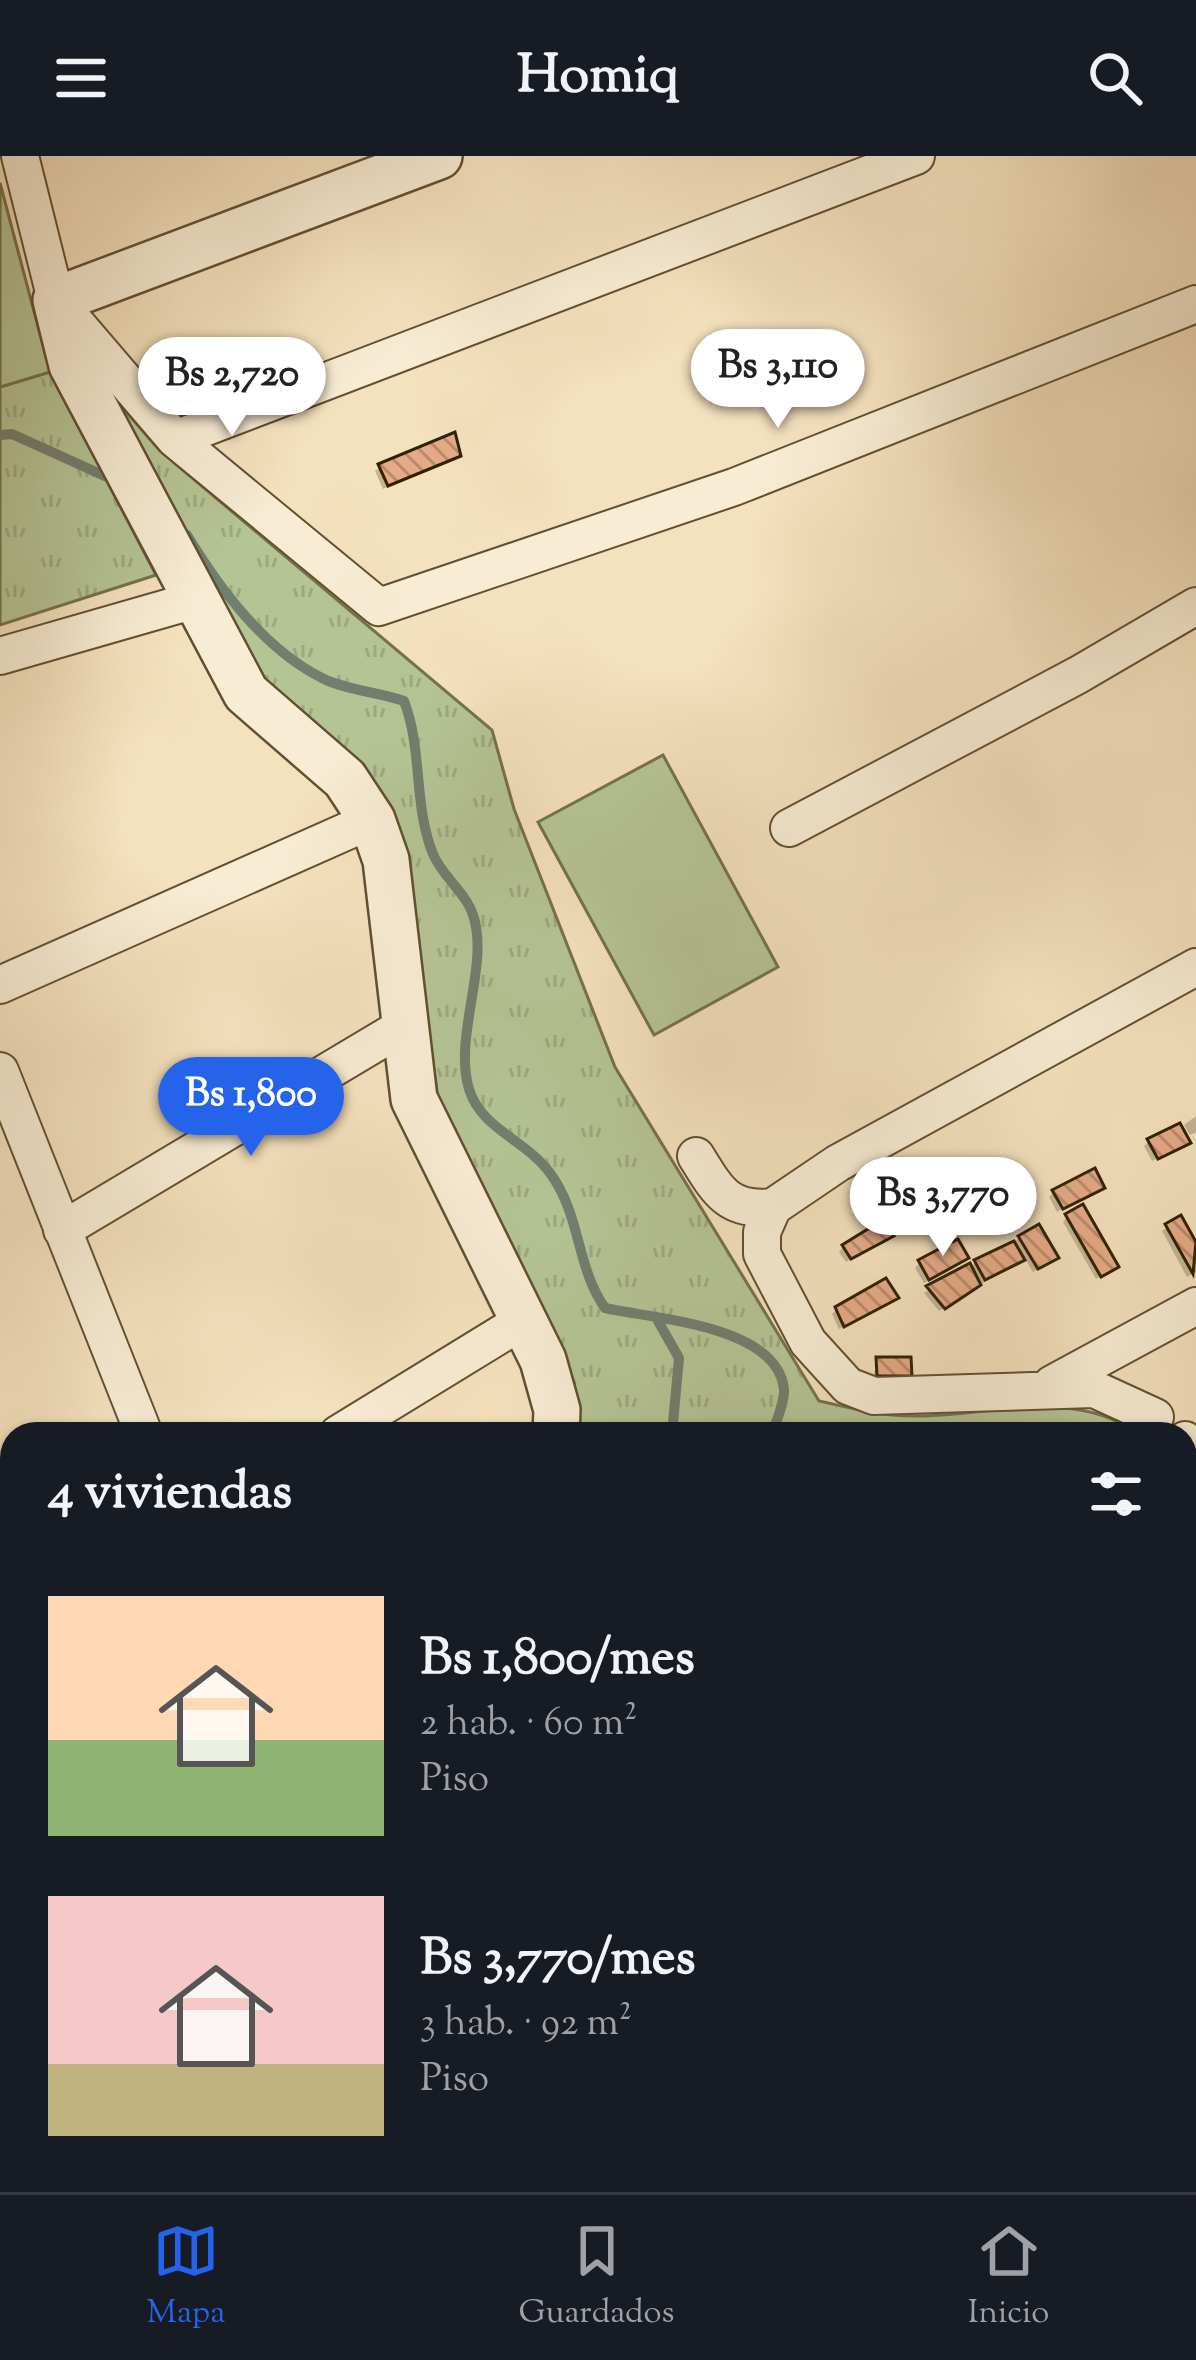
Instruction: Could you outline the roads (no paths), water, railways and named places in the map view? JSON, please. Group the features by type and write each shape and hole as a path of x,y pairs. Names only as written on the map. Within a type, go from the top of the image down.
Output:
{"street":[{"path":"20,156 73,365 195,600 246,693 345,779 372,820 386,860 414,1099 524,1320 557,1410 556,1422"},
{"path":"56,300 440,156"},
{"path":"175,439 916,156"},
{"path":"56,300 175,439 380,608 734,487 1196,304"},
{"path":"0,656 195,600"},
{"path":"789,828 1078,675 1196,605"},
{"path":"0,985 372,820"},
{"path":"697,1156 722,1198 745,1210 772,1207 838,1163 1196,967"},
{"path":"62,1230 404,1026"},
{"path":"0,1071 139,1422"},
{"path":"772,1207 762,1232 762,1254 808,1342 848,1386 874,1396 1094,1389 1160,1422"},
{"path":"1046,1388 1196,1306"},
{"path":"358,1422 524,1320"},
{"path":"1098,1359 1163,1422"}],"waterway":[{"path":"0,435 12,434 118,482"},
{"path":"187,535 229,596 281,651 331,682 404,701 427,835 437,862 470,907 477,934 465,1047 465,1069 475,1103 550,1173 568,1206 589,1276 605,1308 710,1329 760,1351 776,1368 784,1389 776,1422"},
{"path":"658,1321 679,1358 673,1422"}]}
